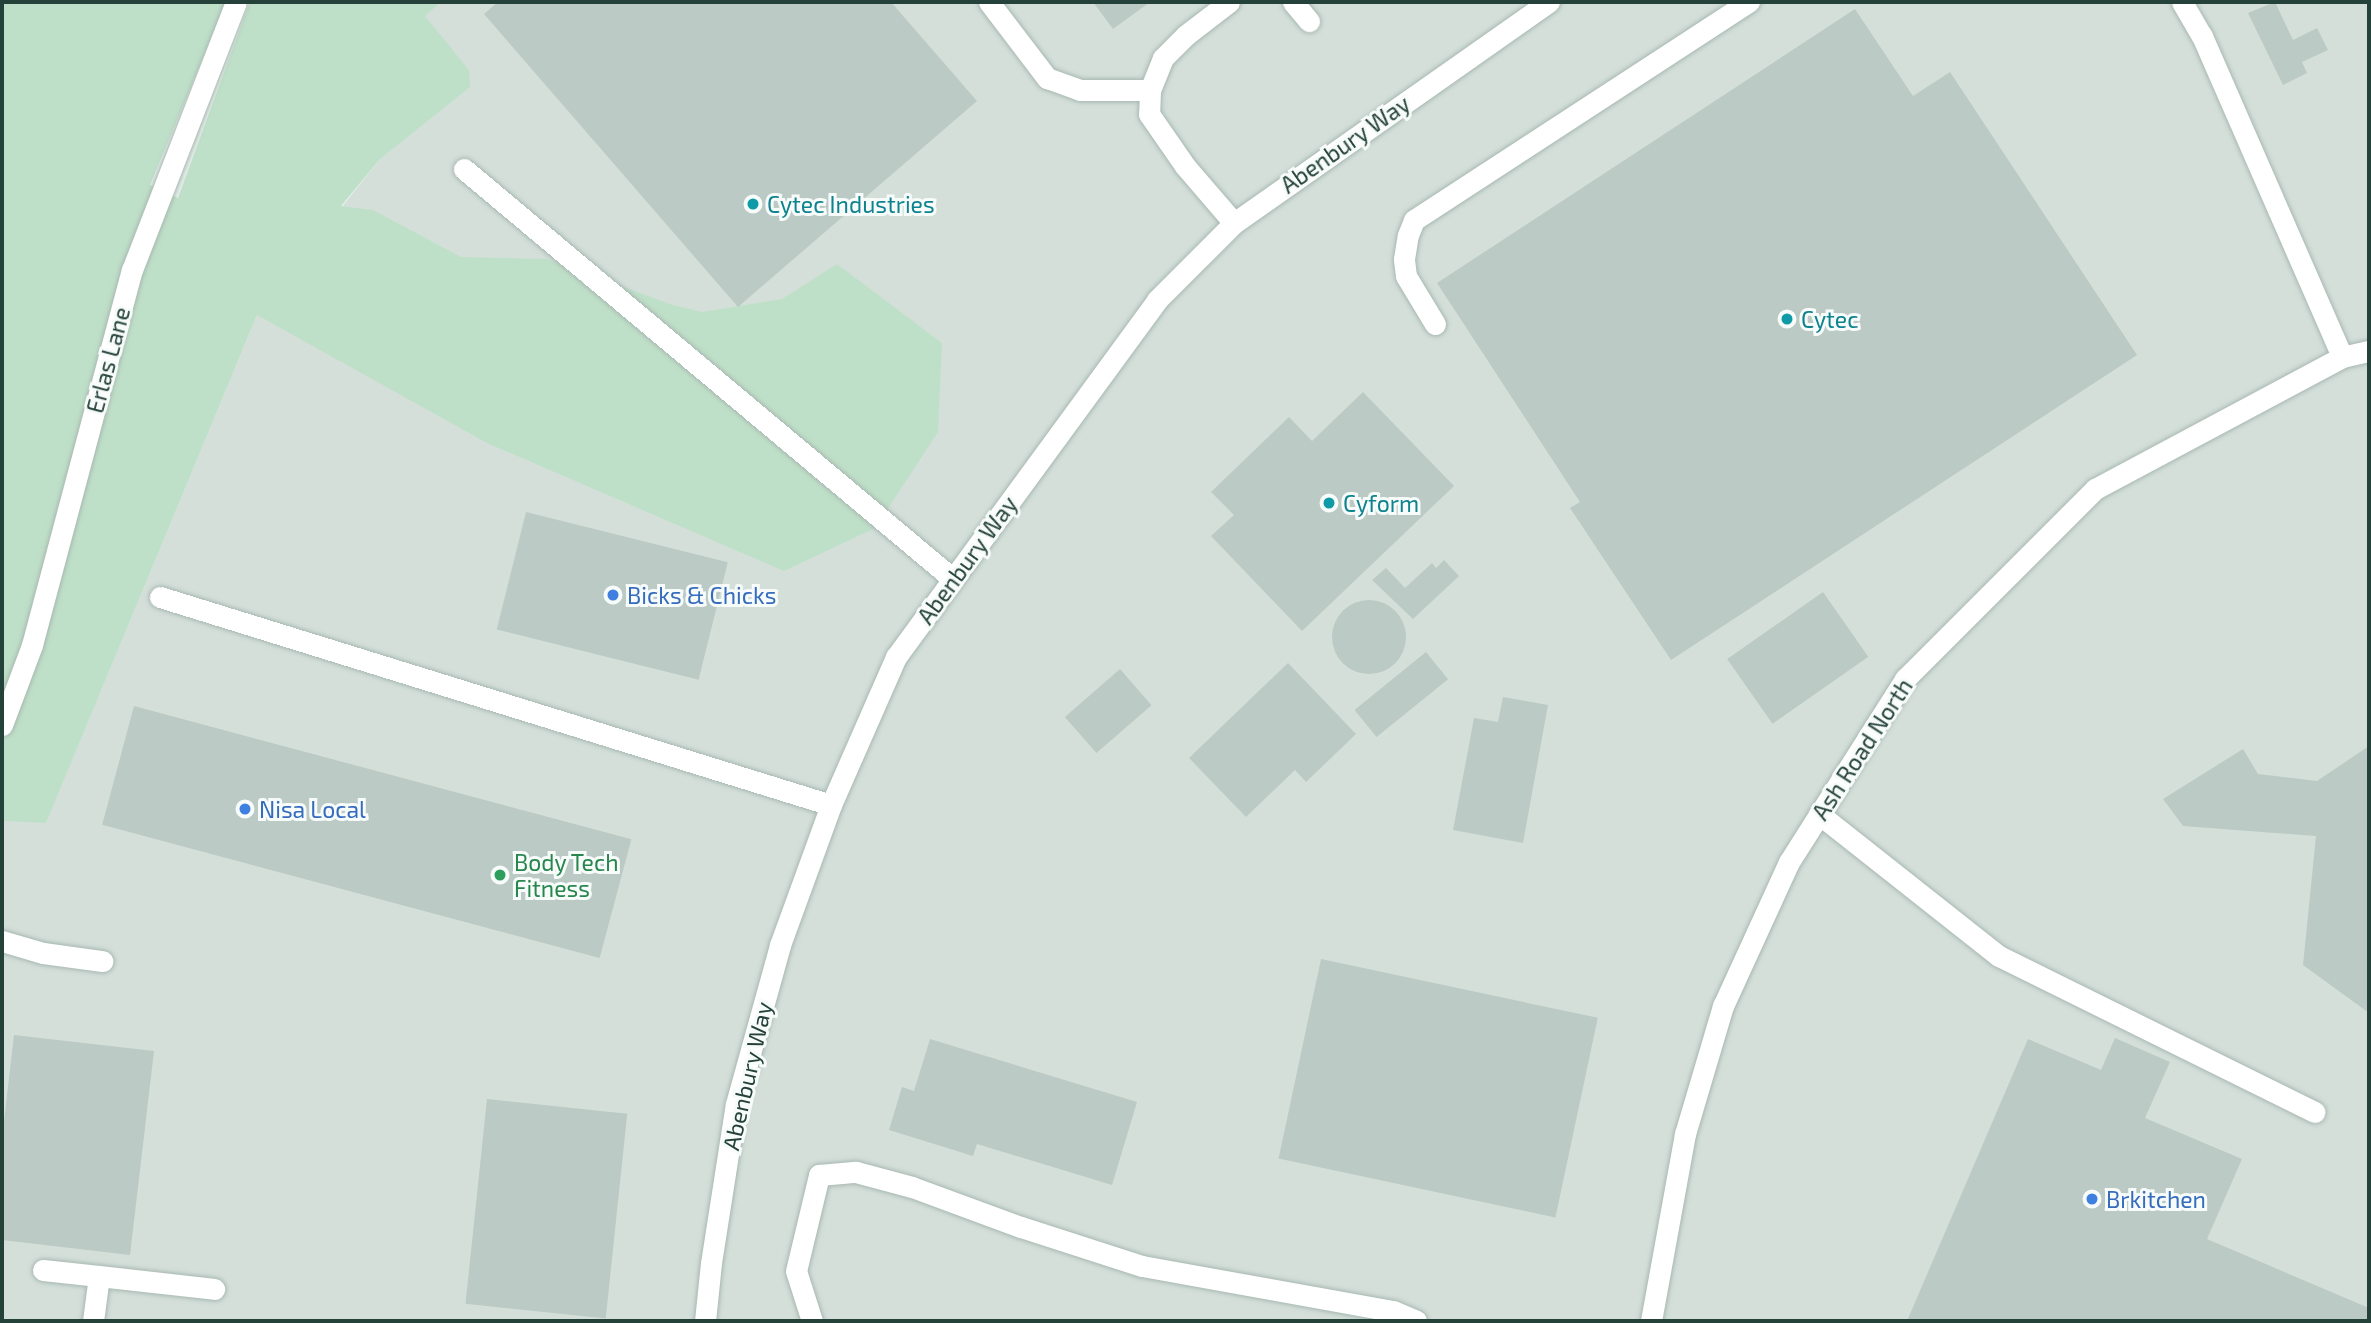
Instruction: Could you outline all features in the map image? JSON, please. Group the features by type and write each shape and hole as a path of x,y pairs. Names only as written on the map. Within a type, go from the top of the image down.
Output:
{"street":[{"name":"Erlas Lane","path":"2,725 33,645 132,270 236,2"},
{"path":"989,2 1047,78 1080,90 1150,90"},
{"path":"1229,2 1186,35 1163,58 1150,90 1149,114 1185,166 1234,223"},
{"path":"1293,2 1309,22"},
{"name":"Abenbury Way","path":"705,1321 710,1264 736,1104 780,945 831,805 896,657 1157,300 1234,223 1549,2"},
{"path":"1435,324 1406,276 1406,247 1414,220 1749,2"},
{"path":"2182,2 2202,36 2343,357"},
{"path":"464,169 953,579"},
{"name":"Ash Road North","path":"1651,1321 1685,1134 1723,1006 1789,862 1905,679 2095,489 2343,357 2369,351"},
{"path":"160,597 831,805"},
{"path":"1819,814 1999,956 2315,1112"},
{"path":"2,941 43,953 102,961"},
{"path":"812,1321 796,1272 819,1175 856,1172 912,1187 1021,1227 1142,1266 1393,1311 1416,1321"},
{"path":"43,1270 214,1289"},
{"path":"93,1321 99,1276"}],"shaded area":[{"path":"441,2 2369,2 2369,1321 2,1321 2,821 46,822 257,315 379,160 469,87 424,16"}],"green space":[{"path":"2,2 226,2 150,185 178,198 250,2 441,2 425,16 469,70 470,87 379,160 341,206 373,210 461,257 546,259 673,305 702,312 782,299 837,264 942,343 938,432 875,528 784,571 487,443 257,315 46,823 2,821"}],"building":[{"name":"Cytec Industries","path":"498,2 891,2 977,101 738,307 484,14"},
{"path":"1093,2 1150,2 1113,29"},
{"path":"2275,2 2293,40 2317,28 2328,50 2302,62 2307,73 2283,85 2248,13"},
{"name":"Cytec","path":"1855,9 1913,96 1950,72 2137,355 1671,660 1570,508 1580,502 1437,283"},
{"name":"Cyform","path":"1363,392 1454,486 1302,631 1211,536 1234,515 1211,492 1289,417 1312,441"},
{"name":"Bicks & Chicks","path":"526,512 728,562 699,680 497,629"},
{"path":"1444,560 1459,576 1413,619 1372,580 1386,568 1405,588 1432,563 1436,568"},
{"path":"1823,592 1868,657 1772,724 1727,659"},
{"path":"1369,600 1383,603 1395,611 1403,623 1406,637 1403,651 1395,663 1383,671 1369,674 1355,671 1343,663 1335,651 1332,637 1335,623 1343,611 1355,603"},
{"path":"1426,652 1448,679 1377,737 1355,710"},
{"path":"1288,663 1356,734 1306,782 1295,770 1246,817 1189,758"},
{"path":"1120,669 1151,705 1096,753 1065,717"},
{"path":"1503,697 1548,705 1523,843 1453,830 1474,718 1498,722"},
{"path":"134,706 631,839 600,958 102,825"},
{"path":"2369,746 2369,1013 2303,965 2316,836 2183,826 2163,799 2243,749 2258,774 2317,781"},
{"path":"1321,959 1598,1018 1555,1217 1279,1159"},
{"path":"14,1035 154,1051 130,1255 2,1240 2,1139"},
{"name":"Brkitchen","path":"2115,1038 2170,1062 2145,1118 2242,1159 2207,1239 2369,1308 2369,1321 1907,1321 2028,1039 2101,1070"},
{"path":"930,1039 1137,1102 1112,1185 977,1144 973,1156 889,1130 902,1087 914,1091"},
{"path":"487,1099 627,1114 606,1319 465,1304"}],"place":[{"name":"Cytec Industries","path":"753,204"},
{"name":"Cytec","path":"1787,319"},
{"name":"Cyform","path":"1329,503"},
{"name":"Bicks & Chicks","path":"613,595"},
{"name":"Nisa Local","path":"245,809"},
{"name":"Body Tech Fitness","path":"500,875"},
{"name":"Brkitchen","path":"2092,1199"}]}
